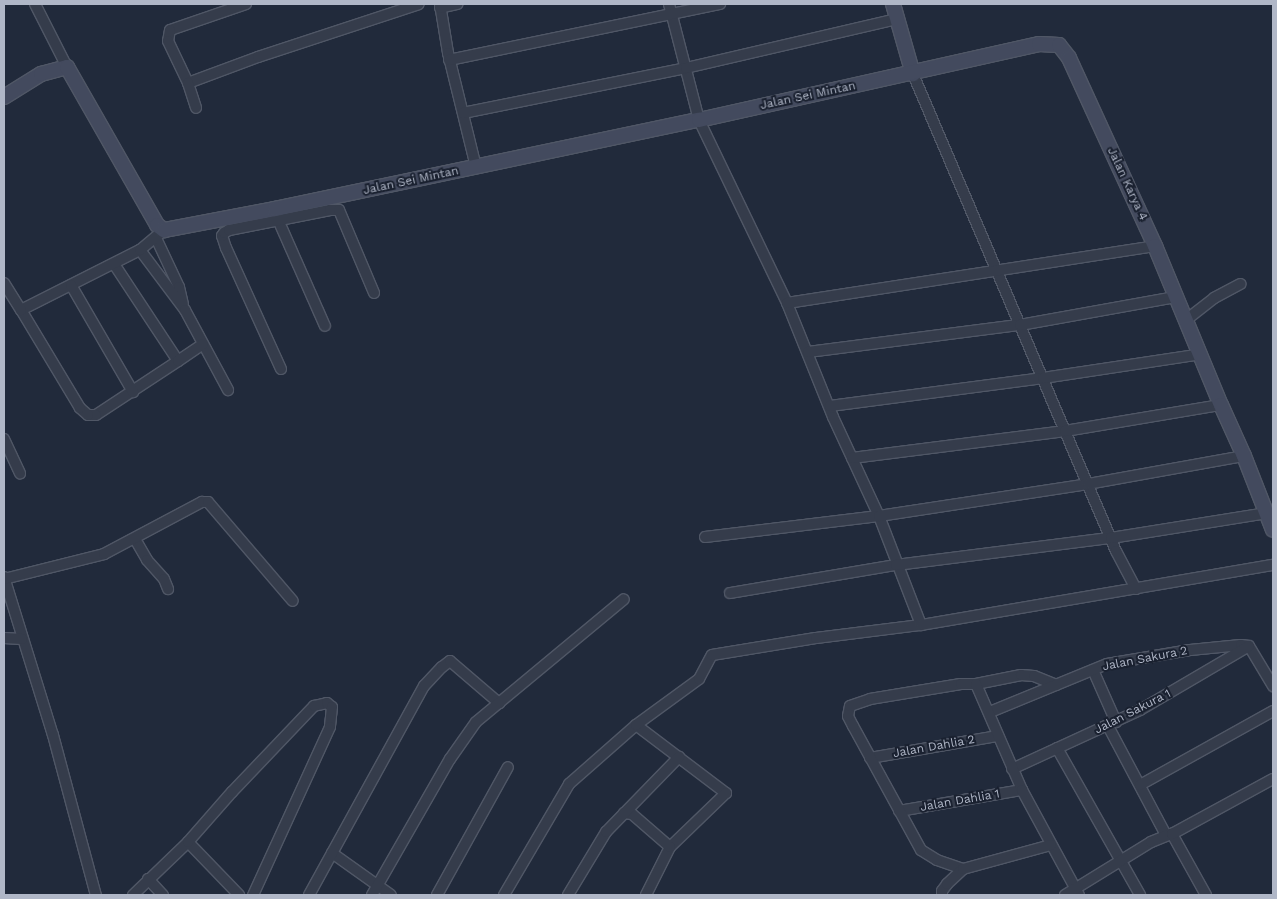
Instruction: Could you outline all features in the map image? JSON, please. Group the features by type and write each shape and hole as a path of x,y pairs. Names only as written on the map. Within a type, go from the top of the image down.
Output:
{"street":[{"path":"35,4 67,67 157,225 185,310"},
{"path":"196,108 188,83 168,41 170,30 246,4"},
{"path":"188,83 258,57 419,4"},
{"path":"458,4 440,6 450,60 476,168"},
{"path":"669,4 699,120 787,303 852,458 879,516 896,565 921,625"},
{"path":"450,60 720,4"},
{"path":"893,4 913,74 1111,538 1136,589"},
{"path":"463,113 686,68 897,19"},
{"name":"Jalan Karya 4","path":"913,74 1039,44 1058,45 1069,58 1155,246 1244,456 1273,530"},
{"path":"4,97 40,74 67,67"},
{"name":"Jalan Sei Mintan","path":"160,234 276,215 476,168 913,74"},
{"path":"281,369 226,248 222,236 229,230 276,215 330,210 341,211 374,293"},
{"path":"276,215 326,326"},
{"path":"21,310 140,250 160,234"},
{"path":"787,303 1155,246"},
{"path":"140,250 185,310 228,390"},
{"path":"114,264 178,361"},
{"path":"4,284 80,408 88,415 96,415 203,344"},
{"path":"1186,320 1214,298 1240,284"},
{"path":"71,285 133,392"},
{"path":"808,352 1020,324 1175,297"},
{"path":"830,406 1043,378 1200,354"},
{"path":"852,458 1065,431 1221,405"},
{"path":"4,439 20,473"},
{"path":"705,537 879,516 1088,484 1244,456"},
{"path":"96,895 53,735 4,578 87,559 135,539 202,502 208,502 293,600"},
{"path":"730,594 896,565 1111,538 1267,512"},
{"path":"135,539 147,560 164,579 168,588"},
{"path":"504,895 569,784 636,725 699,679 712,655 816,638 921,625 1273,565"},
{"path":"375,891 450,758 476,722 624,599"},
{"path":"4,638 22,639"},
{"name":"Jalan Sakura 2","path":"990,712 1108,664 1190,650 1241,644 1249,646"},
{"path":"1249,646 1273,686"},
{"name":"Jalan Sakura 1","path":"1012,768 1112,724 1249,646"},
{"path":"309,895 424,686 442,667 450,661 499,703"},
{"path":"1093,670 1112,724 1140,785 1206,895"},
{"path":"963,870 937,860 921,850 848,716 850,706 870,699 961,684 976,684 1021,675 1034,676 1056,685"},
{"path":"976,684 990,712 998,736 1022,790 1077,893"},
{"path":"133,895 188,842 232,792 314,706 327,703 332,707 330,727 252,895"},
{"path":"1140,785 1273,711"},
{"path":"636,725 726,792 670,847 646,895"},
{"name":"Jalan Dahlia 2","path":"870,758 998,736"},
{"path":"1057,748 1140,895"},
{"path":"568,895 606,832 679,757"},
{"path":"437,895 508,767"},
{"path":"1065,895 1077,893 1122,861 1273,779"},
{"name":"Jalan Dahlia 1","path":"899,811 1022,790"},
{"path":"624,813 632,814 670,847"},
{"path":"188,842 239,895"},
{"path":"942,895 947,884 963,870 1051,845"},
{"path":"332,853 375,891 391,895"},
{"path":"148,879 163,895"}]}
